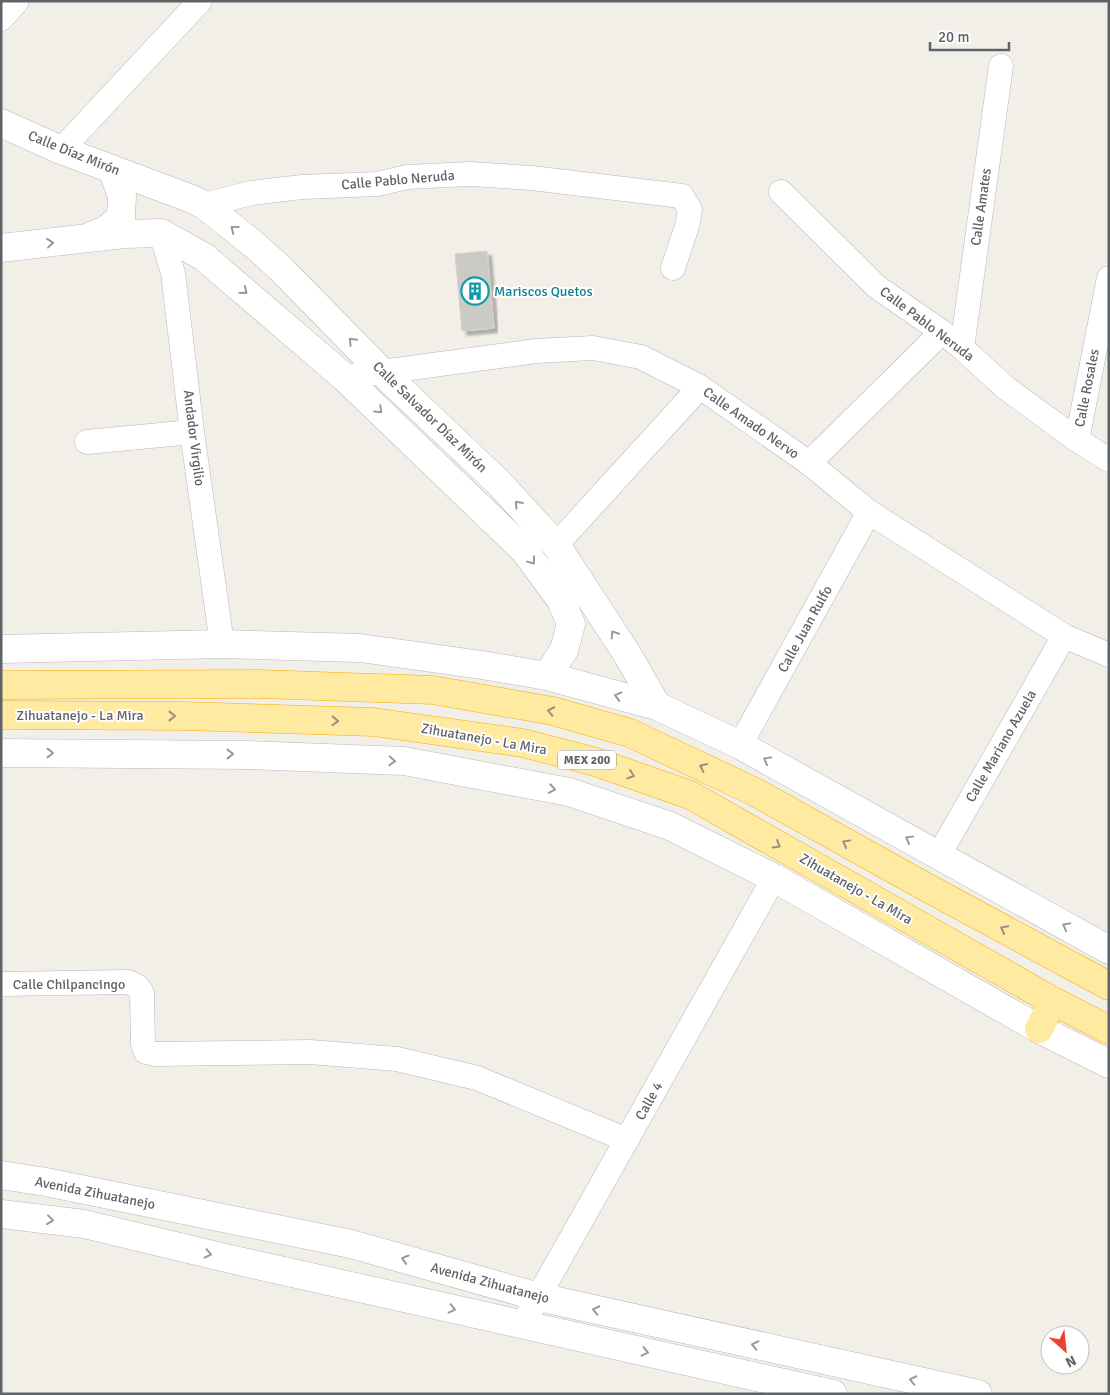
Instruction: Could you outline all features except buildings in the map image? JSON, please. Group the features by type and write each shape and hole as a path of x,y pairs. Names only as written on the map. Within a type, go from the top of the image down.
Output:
{"highway":[{"path":"1,684 260,684 433,690 553,711 630,733 755,792 1109,986"},
{"name":"Zihuatanejo - La Mira","path":"1,715 185,716 373,722 523,743 596,762 690,795 1053,1001 1109,1030"},
{"path":"1039,1029 1053,1001"}],"street":[{"path":"1,19 17,1"},
{"path":"62,150 200,1"},
{"name":"Calle Amates","path":"962,348 1001,66"},
{"name":"Calle Díaz Mirón","path":"1,123 62,150 148,182"},
{"path":"84,240 106,230 120,217 122,196 112,169"},
{"name":"Calle Pablo Neruda","path":"204,205 260,192 377,184 407,177 470,174 532,178 682,196 690,210 687,226 673,268"},
{"name":"Calle Salvador Díaz Mirón","path":"148,182 204,205 252,243 280,268 382,372 499,483 556,545 627,654 657,706"},
{"name":"Calle Pablo Neruda","path":"781,192 877,287 942,332 1006,388 1077,440 1109,460"},
{"path":"1,248 124,234 162,234 204,257 344,377 524,550 561,600 570,624 564,650 547,676"},
{"name":"Andador Virgilio","path":"162,234 173,273 192,432 222,644"},
{"name":"Calle Rosales","path":"1077,440 1107,302 1109,278"},
{"path":"809,463 942,332"},
{"name":"Calle Amado Nervo","path":"344,377 536,351 593,348 641,357 700,387 809,463 869,512 1064,636 1109,656"},
{"path":"556,545 700,387"},
{"path":"87,442 192,432"},
{"name":"Calle Juan Rulfo","path":"740,745 869,512"},
{"name":"Calle Mariano Azuela","path":"939,856 1064,636"},
{"path":"1,649 222,644 360,648 547,676 657,706 740,745 1109,950"},
{"path":"1,753 249,755 404,761 569,792 670,826 774,878 1039,1029 1109,1064"},
{"name":"Calle 4","path":"523,1324 774,878"},
{"name":"Calle Chilpancingo","path":"1,984 128,982 137,986 142,993 143,1044 146,1052 156,1054 310,1052 397,1059 477,1078 627,1140"},
{"name":"Avenida Zihuatanejo","path":"1,1176 55,1184 351,1244 539,1297 978,1394"},
{"path":"1,1214 84,1224 230,1259 833,1394"}],"place":[{"name":"Mariscos Quetos","path":"475,291"}]}
